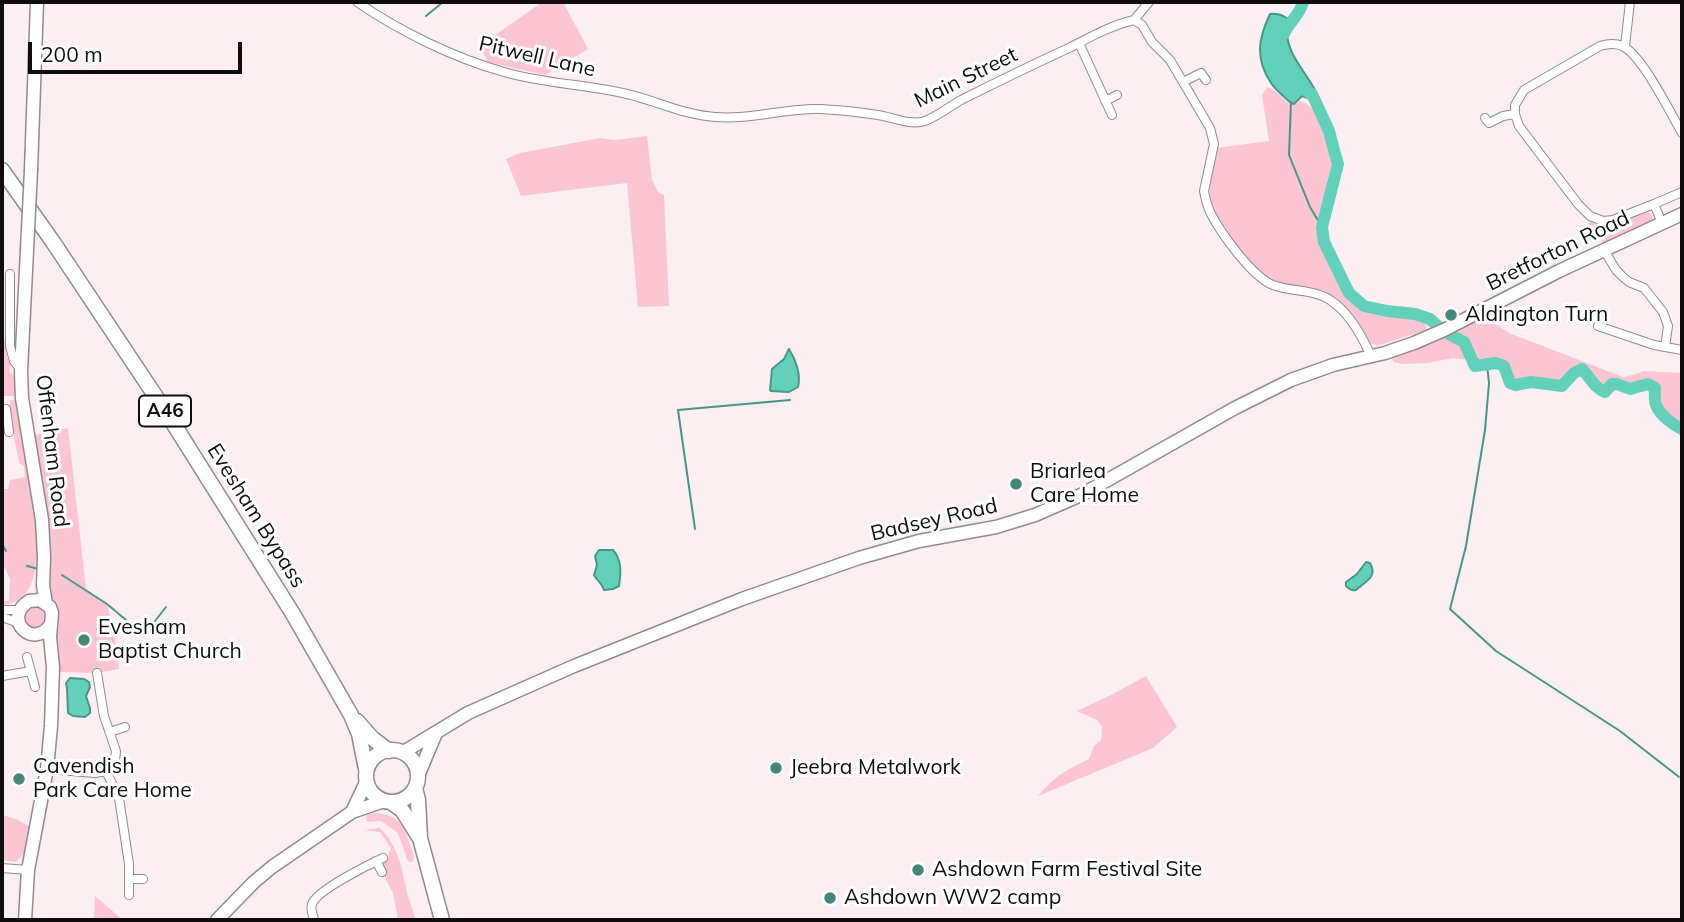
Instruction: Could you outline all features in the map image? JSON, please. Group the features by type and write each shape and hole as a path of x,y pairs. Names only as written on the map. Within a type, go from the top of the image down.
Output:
{"highway":[{"name":"Evesham Bypass","path":"2,170 174,425 294,616 351,715 359,734 366,776"},
{"name":"Evesham Bypass","path":"351,715 372,738 395,752"},
{"path":"420,838 402,810 370,791 366,776 375,757 395,752 413,762 420,838 442,920"},
{"path":"388,802 406,798 416,782"}],"main road":[{"name":"Offenham Road","path":"37,2 22,371 24,415 44,538 43,586 46,603"},
{"name":"Bretforton Road","path":"1434,334 1546,277 1682,214"},
{"name":"Badsey Road","path":"395,752 436,733 468,713 566,669 742,599 859,558 919,541 996,527 1035,515 1082,495 1235,408 1291,380 1333,365 1414,344 1434,334"},
{"name":"Offenham Road","path":"24,605 43,570"},
{"path":"25,920 28,870 47,769 51,726 52,612 46,603 40,600 24,605 18,614 24,631 32,634 43,633 51,624"},
{"path":"32,634 53,667"},
{"path":"416,782 436,733"},
{"path":"352,812 366,776"},
{"path":"217,920 272,867 352,812 388,802"}],"street":[{"name":"Pitwell Lane","path":"356,2 385,21 461,58 504,72 553,83 617,92 680,110"},
{"path":"1149,2 1134,20 1142,25 1152,42 1170,60 1210,128 1214,144 1204,191 1209,210 1224,234 1254,272 1269,284 1289,290 1311,292 1330,299 1344,311 1355,326 1371,356"},
{"path":"1625,46 1630,2"},
{"name":"Main Street","path":"680,110 713,117 737,118 818,109 879,115 918,123 1079,43 1134,20"},
{"path":"1079,43 1112,115"},
{"path":"1682,133 1644,67 1625,46 1604,44 1524,90 1516,105 1515,114 1519,126 1590,216 1603,221 1613,220 1682,191"},
{"path":"1183,82 1201,74 1206,80"},
{"path":"1105,101 1117,95"},
{"path":"1485,118 1489,123 1515,114"},
{"path":"1654,204 1662,223"},
{"path":"1604,250 1616,270 1629,282 1644,288 1663,312 1668,326 1665,347"},
{"path":"10,274 6,287 9,346 14,361 22,371"},
{"path":"1598,326 1638,340 1682,350"},
{"path":"6,399 4,409 9,432"},
{"path":"2,610 24,605"},
{"path":"2,617 19,623"},
{"path":"27,657 35,687"},
{"path":"2,676 31,671"},
{"path":"47,769 82,772 106,771 112,767 116,757 100,701 97,673"},
{"path":"110,732 125,727"},
{"path":"106,771 119,798 129,863 129,895"},
{"path":"314,920 311,909 316,897 330,886 380,860 382,872"},
{"path":"2,868 28,870"},
{"path":"129,879 143,879"}],"shaded area":[{"path":"542,2 563,2 588,49 545,75 488,62 480,46"},
{"path":"1270,14 1283,16 1293,26 1287,32 1290,48 1315,90 1308,98 1302,96 1294,104 1273,86 1262,66 1261,40"},
{"path":"1267,87 1290,104 1294,105 1300,101 1306,103 1314,111 1324,132 1332,163 1322,227 1324,242 1349,293 1364,306 1415,314 1427,326 1425,330 1377,346 1367,341 1341,305 1327,293 1313,288 1281,284 1261,273 1219,222 1210,203 1209,178 1216,148 1269,141 1262,95"},
{"path":"647,136 652,180 658,192 664,195 669,306 638,307 627,183 521,196 506,159 520,153 600,138 614,140"},
{"path":"1646,212 1652,215 1654,220 1603,243 1596,232 1586,226 1591,222 1606,226"},
{"path":"1482,315 1509,333 1623,377 1644,371 1682,373 1682,429 1658,409 1655,388 1648,384 1630,389 1612,384 1605,392 1582,370 1574,373 1562,386 1531,382 1515,385 1510,383 1504,366 1496,364 1475,366 1471,360 1453,358 1403,364 1394,362 1389,355"},
{"path":"2,340 5,340 11,364 9,371 16,379 17,396 2,396"},
{"path":"789,349 797,368 798,387 789,392 771,391 772,369 784,359"},
{"path":"10,400 17,400 34,509 37,561 32,583 21,598 3,605 4,601 9,601 10,579 2,562 2,498 10,480 25,477 24,466 19,463"},
{"path":"68,428 86,589 107,604 119,669 97,673 57,672 49,599 45,515 35,435"},
{"path":"599,550 613,550 618,558 619,586 613,589 604,590 594,575 597,565 595,556"},
{"path":"1366,562 1370,563 1372,575 1356,590 1349,589 1346,582 1357,574"},
{"path":"34,604 46,609 45,626 29,629 22,615"},
{"path":"1146,676 1177,727 1153,748 1038,796 1061,774 1089,759 1094,746 1101,740 1102,727 1097,720 1077,711"},
{"path":"70,678 89,682 86,696 90,713 85,717 68,713 66,683"},
{"path":"374,813 392,817 402,826 414,856 413,862 407,859 398,833 381,821 366,820 367,815"},
{"path":"2,815 30,827 24,853 16,862 2,860"},
{"path":"380,828 397,853 416,920 398,920 393,893 380,863 388,856 391,848 380,832 364,830"},
{"path":"95,896 123,920 94,920"}],"waterway":[{"path":"426,16 443,2"},
{"path":"1284,34 1303,2"},
{"path":"1299,87 1312,94 1329,131 1338,164 1322,227 1324,242 1349,293 1364,306 1430,319 1443,331 1464,342 1475,366 1496,363 1504,366 1510,383 1515,385 1531,382 1562,386 1574,373 1582,369 1595,385 1605,392 1612,384 1630,389 1648,384 1655,388 1655,403 1660,412 1682,429"},
{"path":"1291,102 1289,155 1310,207 1322,227"},
{"path":"1487,365 1489,383 1485,430 1466,546 1450,609 1496,651 1620,731 1679,777"},
{"path":"695,529 678,410 790,400"},
{"path":"2,544 6,551"},
{"path":"27,566 39,569"},
{"path":"62,575 107,604 144,635 166,607"},
{"path":"794,920 799,919"}],"place":[{"name":"Aldington Turn","path":"1451,315"},
{"name":"Briarlea Care Home","path":"1016,484"},
{"name":"Evesham Baptist Church","path":"84,640"},
{"name":"Jeebra Metalwork","path":"776,768"},
{"name":"Cavendish Park Care Home","path":"19,779"},
{"name":"Ashdown Farm Festival Site","path":"918,870"},
{"name":"Ashdown WW2 camp","path":"830,898"}]}
